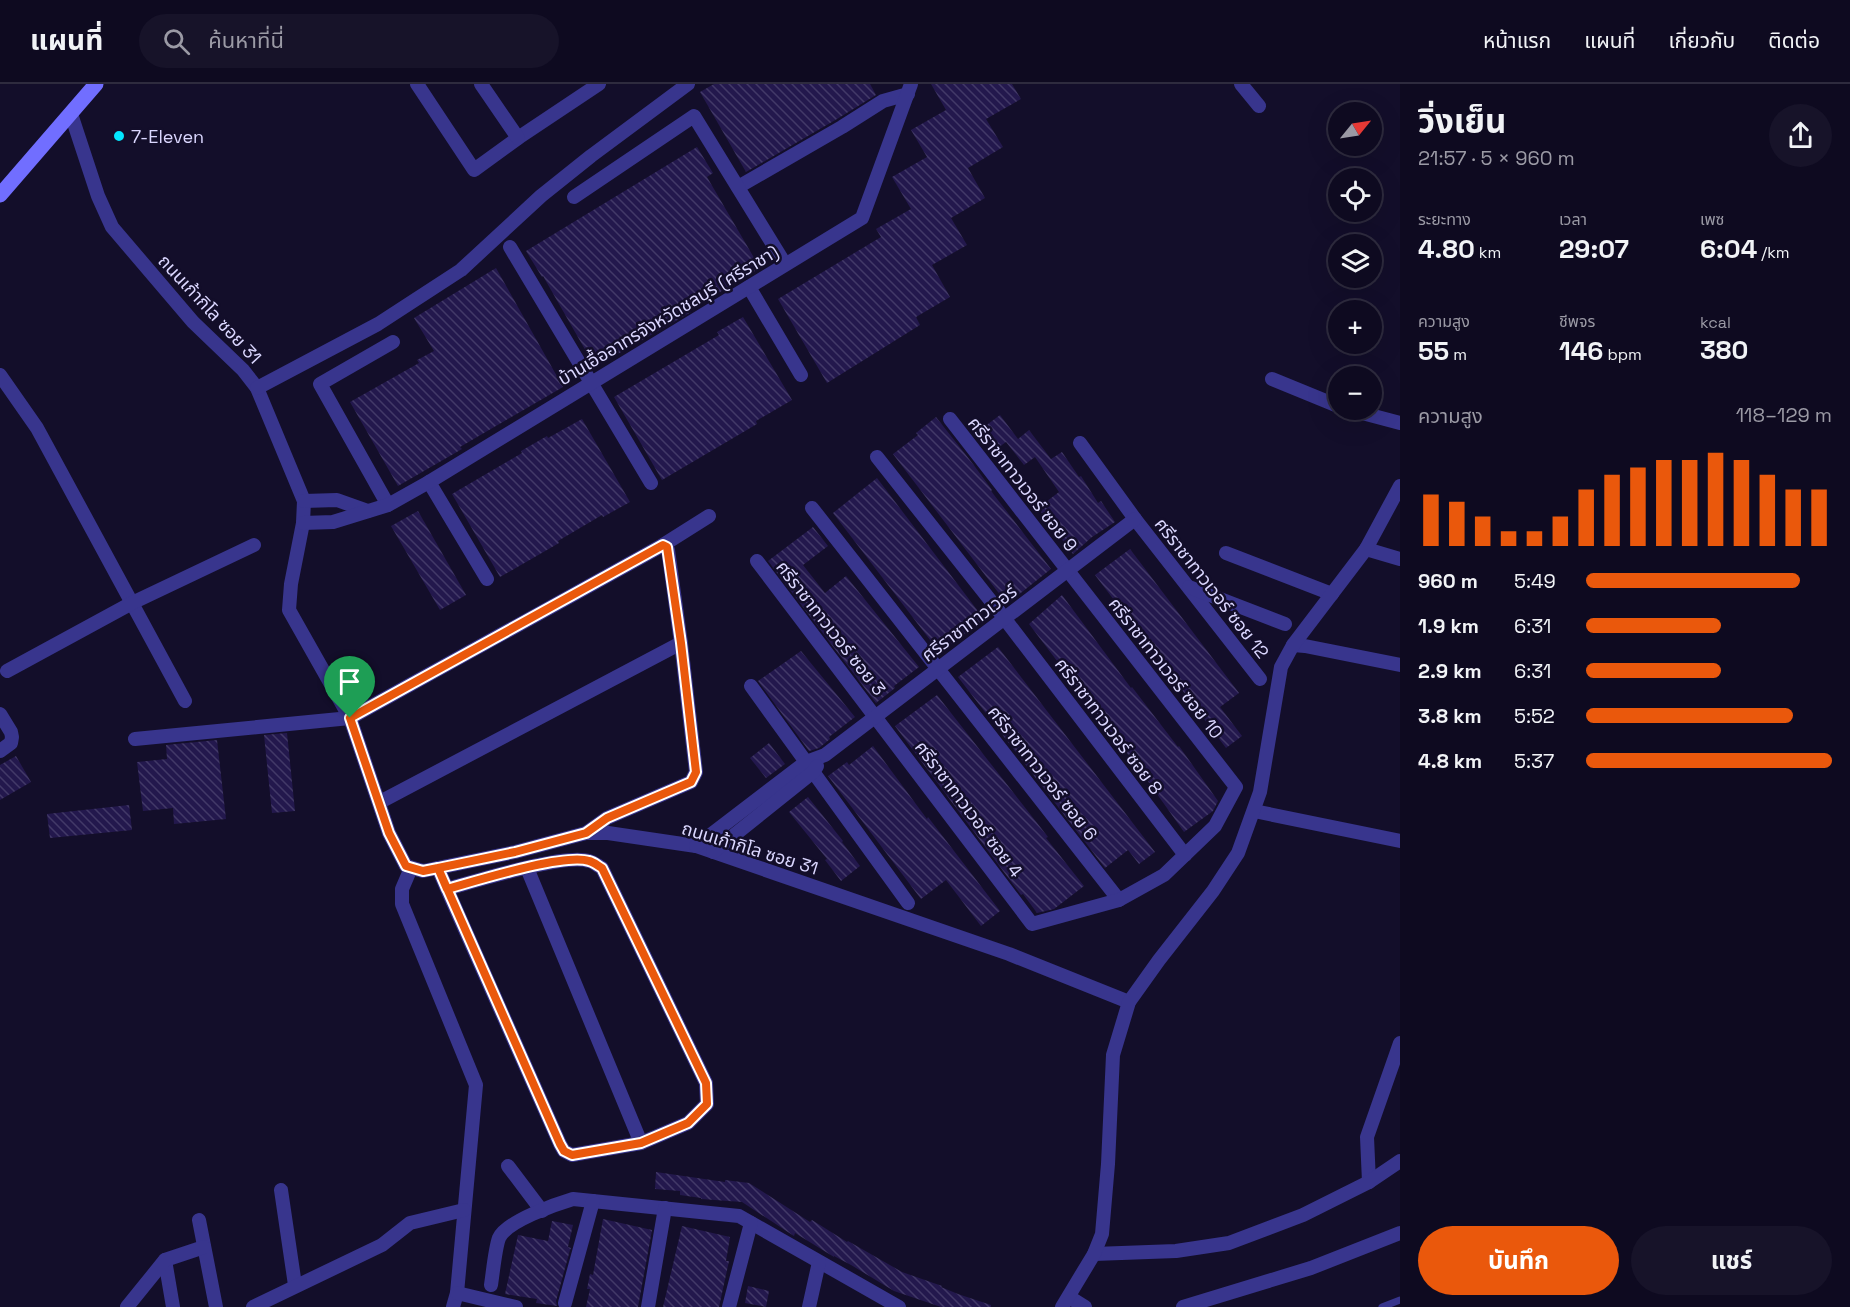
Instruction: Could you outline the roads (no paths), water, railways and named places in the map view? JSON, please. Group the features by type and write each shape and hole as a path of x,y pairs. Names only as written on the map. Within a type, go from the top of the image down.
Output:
{"main road":[{"path":"0,195 96,84"}],"street":[{"path":"417,84 474,170 599,84"},
{"path":"481,84 518,138"},
{"path":"257,388 378,324 460,270 591,156 688,84"},
{"path":"1242,84 1259,106"},
{"path":"738,187 883,101 910,89"},
{"name":"บ้านเอื้ออาทรจังหวัดชลบุรี (ศรีราชา)","path":"303,524 333,522 388,505 862,218 910,89"},
{"name":"ถนนเก้ากิโล ซอย 31","path":"71,114 98,196 112,227 194,322 243,370 257,388 304,501 303,524 291,584 289,610 350,718 389,833 406,866 423,871 515,852 586,833 608,833 696,846 1009,954 1129,1002"},
{"path":"574,197 694,116 785,264"},
{"path":"510,247 651,483"},
{"path":"749,287 801,375"},
{"path":"388,505 320,384 393,342"},
{"path":"0,375 37,428 185,701"},
{"path":"1272,379 1328,402"},
{"path":"1382,418 1400,423"},
{"name":"ศรีราชาทาวเวอร์ ซอย 9","path":"950,419 1068,571"},
{"name":"ศรีราชาทาวเวอร์ ซอย 12","path":"1080,443 1260,679"},
{"name":"ศรีราชาทาวเวอร์ ซอย 8","path":"877,457 1185,855"},
{"path":"429,482 487,579"},
{"path":"1085,1307 1066,1302 1094,1254 1102,1234 1113,1055 1129,1002 1238,853 1260,792 1281,667 1293,645 1366,549 1400,486"},
{"path":"304,501 337,500 368,512"},
{"name":"ศรีราชาทาวเวอร์ ซอย 6","path":"812,508 1119,900"},
{"path":"135,739 350,718 663,545 709,516"},
{"name":"ศรีราชาทาวเวอร์","path":"713,852 825,754 1136,519"},
{"path":"7,671 132,603 254,545"},
{"path":"586,833 607,818 691,782 696,772 668,550 663,545"},
{"path":"1366,549 1400,560"},
{"path":"1226,553 1332,594"},
{"name":"ศรีราชาทาวเวอร์ ซอย 3","path":"757,561 876,716"},
{"name":"ศรีราชาทาวเวอร์ ซอย 10","path":"1068,571 1236,787 1215,826 1185,855"},
{"path":"1188,586 1285,624"},
{"path":"380,802 681,643"},
{"path":"1293,645 1400,665"},
{"path":"751,686 908,903"},
{"path":"0,714 12,737 11,743 0,751"},
{"name":"ศรีราชาทาวเวอร์ ซอย 4","path":"876,716 1032,924 1119,900"},
{"name":"ศรีราชาทาวเวอร์","path":"696,846 809,767"},
{"path":"1254,812 1400,841"},
{"path":"1119,900 1164,875 1185,855"},
{"path":"438,868 447,889 560,1144 564,1151 572,1155 641,1143 688,1123 707,1104 706,1083 602,868 589,861 567,860 447,889"},
{"path":"411,868 402,889 402,904 476,1085 455,1300 516,1307"},
{"path":"527,868 641,1143"},
{"path":"1369,1182 1367,1137 1400,1043"},
{"path":"1094,1254 1176,1251 1228,1243 1303,1215 1369,1182 1400,1161"},
{"path":"508,1166 542,1210"},
{"path":"281,1190 295,1285"},
{"path":"491,1285 500,1237 509,1226 560,1202 573,1199 739,1216 892,1306"},
{"path":"565,1303 593,1201"},
{"path":"648,1307 665,1208"},
{"path":"253,1307 382,1245 410,1223 464,1210"},
{"path":"199,1220 216,1307"},
{"path":"729,1307 751,1223"},
{"path":"1183,1307 1311,1268 1400,1233"},
{"path":"127,1307 165,1260 204,1248"},
{"path":"165,1260 173,1307"},
{"path":"809,1307 819,1262"}],"lane":[{"path":"1382,1307 1400,1300"}],"place":[{"name":"7-Eleven","path":"119,136"}]}
